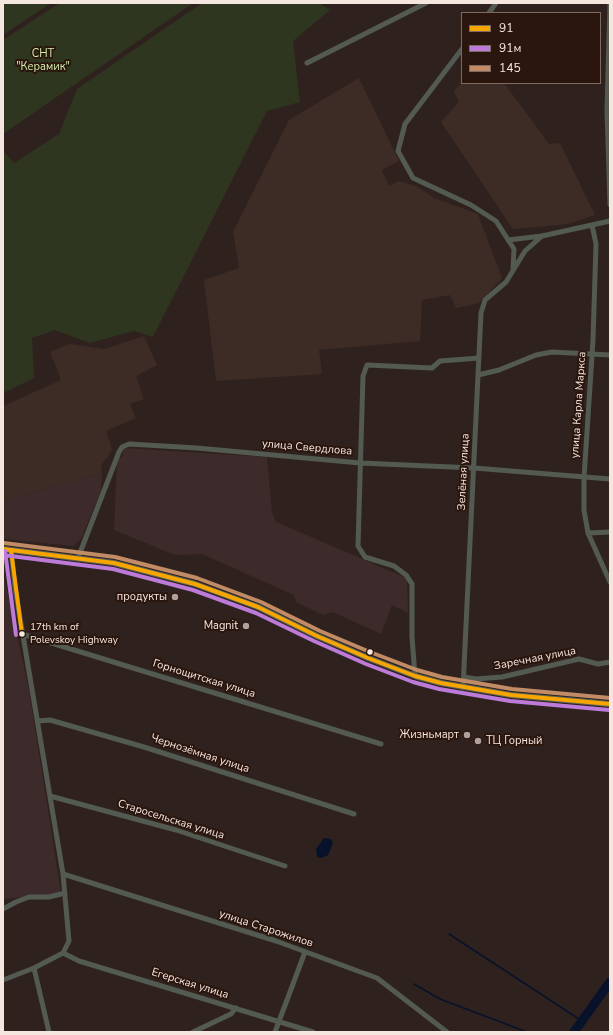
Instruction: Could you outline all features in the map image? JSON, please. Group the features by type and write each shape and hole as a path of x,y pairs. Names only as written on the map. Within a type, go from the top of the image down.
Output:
{"main road":[{"path":"3,550 78,558 122,565 207,588 258,607 347,649 415,676 463,688 511,695 610,704"}],"street":[{"path":"307,63 426,3"},
{"path":"490,12 496,3"},
{"path":"610,3 607,110 610,205"},
{"path":"461,50 405,124 398,151 413,178 471,205 496,221 514,249 513,270"},
{"path":"508,240 542,236 610,221"},
{"name":"улица Карла Маркса","path":"592,225 596,244 593,354 584,478 584,510 588,533 610,582"},
{"name":"Зелёная улица","path":"463,688 481,313 485,300 506,282 525,251 542,236"},
{"path":"478,375 499,370 536,356 552,352 610,355"},
{"path":"415,676 412,637 412,584 406,575 394,566 365,557 358,546 363,376 367,365 432,368 440,361 479,358"},
{"name":"улица Свердлова","path":"78,558 119,452 126,445 197,448 360,463 474,468 610,479"},
{"path":"588,533 610,532"},
{"path":"3,980 34,968 63,953 66,950 69,941 63,874 22,634 11,550"},
{"name":"Горнощитская улица","path":"22,634 381,744"},
{"name":"Заречная улица","path":"464,677 476,679 502,677 579,659 598,664 610,662"},
{"name":"Чернозёмная улица","path":"38,721 50,720 144,747 354,814"},
{"name":"Старосельская улица","path":"50,796 176,830 285,866"},
{"name":"улица Старожилов","path":"63,874 305,952 377,978 447,1032"},
{"path":"3,909 29,897 49,897 65,893"},
{"path":"275,1032 305,952"},
{"name":"Егерская улица","path":"63,953 79,961 313,1032"},
{"path":"34,968 49,1032"},
{"path":"193,1032 231,1014 236,1008"}],"shaded area":[{"path":"359,78 399,161 382,170 389,186 399,181 418,187 434,198 478,214 502,278 479,303 456,308 450,295 422,300 420,341 319,350 322,374 216,381 204,280 239,268 233,232 289,120"},
{"path":"461,83 505,84 549,144 560,143 595,215 568,224 513,229 441,122 459,102 454,92"},
{"path":"144,336 157,365 136,376 144,399 130,404 136,418 106,431 112,449 108,457 101,465 102,473 3,501 3,406 61,380 50,352 69,344 105,349"},
{"path":"123,448 267,457 272,513 276,522 404,577 407,581 408,613 392,605 381,634 333,612 323,615 296,602 294,595 202,554 175,555 114,530 117,460 123,456"},
{"path":"102,473 101,491 81,539 73,546 3,539 3,501"},
{"path":"3,572 29,690 61,893 3,899"}],"green space":[{"path":"3,3 51,3 3,35"},
{"name":"СНТ \"Керамик\"","path":"60,3 193,3 3,134 3,40"},
{"path":"202,3 319,3 330,10 293,41 300,102 267,111 153,337 134,331 90,343 55,330 32,338 34,378 3,393 3,151 14,163 59,134 77,89"}],"water":[{"path":"324,838 331,839 333,843 328,855 322,858 317,857 316,849"}],"waterway":[{"path":"449,934 582,1021"},
{"path":"574,1032 610,982"},
{"path":"414,984 440,999 527,1032"}],"transit line":[{"name":"145","path":"4,543 115,557 197,578 261,602 320,631 370,652 417,670 442,677 512,689 610,698"},
{"name":"91","path":"3,549 114,563 195,584 258,607 317,636 368,658 415,676 441,683 511,695 610,704"},
{"name":"91","path":"11,550 22,634"},
{"name":"91м","path":"5,551 16,635"},
{"name":"91м","path":"3,555 113,569 193,590 256,613 366,664 413,682 439,689 510,701 609,710"}],"place":[{"name":"продукты","path":"175,597"},
{"name":"Magnit","path":"246,626"},
{"name":"17th km of Polevskoy Highway","path":"22,634"},
{"name":"Жизньмарт","path":"467,735"},
{"name":"ТЦ Горный","path":"478,741"}]}
